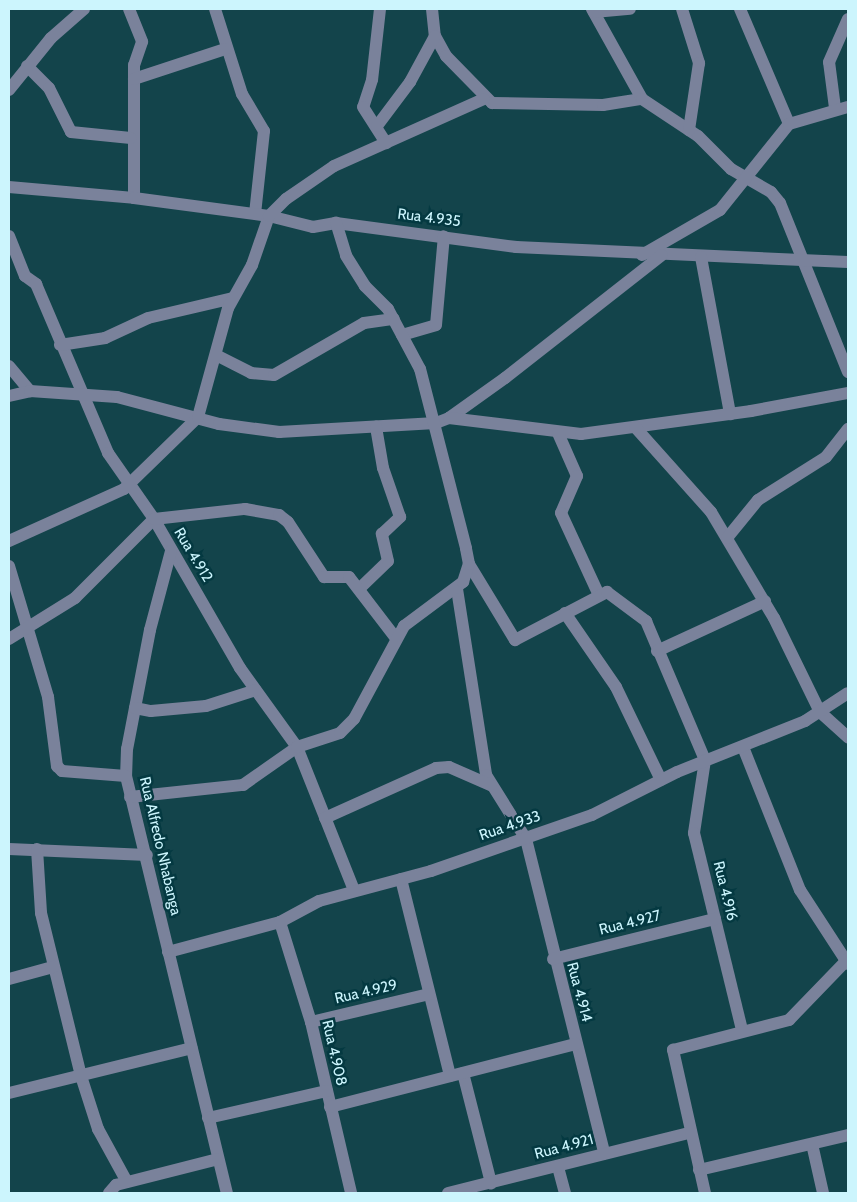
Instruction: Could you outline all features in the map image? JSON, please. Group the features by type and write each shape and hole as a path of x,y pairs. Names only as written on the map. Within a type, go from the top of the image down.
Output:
{"street":[{"path":"9,90 27,66 84,9"},
{"path":"130,9 142,42 134,79 131,138 134,198"},
{"path":"215,9 225,49 242,94 264,131 255,214"},
{"path":"380,9 372,80 363,104 386,143"},
{"path":"432,9 435,36 484,99"},
{"path":"630,9 593,10 642,98 690,130 747,180 771,192 780,203 848,372"},
{"path":"682,9 699,64 690,130"},
{"path":"740,9 789,124"},
{"path":"642,255 720,210 747,180 789,124 842,108 829,62 848,19"},
{"path":"377,126 410,82 435,36"},
{"path":"134,79 225,49"},
{"path":"27,66 49,88 71,132 131,138"},
{"path":"9,541 128,484 198,417 233,298 252,265 269,216 309,181 386,143 484,99 511,104 603,105 642,98"},
{"name":"Rua 4.935","path":"9,187 134,198 269,216 313,227 336,224 444,236 516,247 642,255 848,262"},
{"path":"336,224 350,262 394,319 420,369 436,423 448,488 469,564 511,638 519,640 598,594 615,594 641,616 705,760"},
{"name":"Rua 4.912","path":"9,236 25,276 36,284 60,345 79,379 82,393 108,453 154,519 256,690 297,747 354,890"},
{"path":"402,335 436,325 444,236"},
{"path":"9,396 30,391 48,396 82,393 150,403 219,424 279,432 436,423 450,418 662,255"},
{"path":"702,257 730,414"},
{"path":"60,345 105,338 155,316 233,298"},
{"path":"216,355 251,372 274,375 364,323 394,319"},
{"path":"9,366 30,391"},
{"path":"450,418 558,434 635,427 730,414 848,393"},
{"path":"358,590 388,561 382,534 400,517 383,468 376,427"},
{"path":"635,427 692,486 727,538 765,601 820,712 848,737"},
{"path":"727,538 758,500 826,457 848,428"},
{"path":"558,434 577,476 561,513 598,594"},
{"path":"9,639 28,629 92,584 154,519 245,509 279,515 324,577 349,577 395,637"},
{"name":"Rua Alfredo Nhabanga","path":"172,551 135,708 126,776 130,797 147,855 168,952 227,1193"},
{"path":"130,797 243,785 297,747 340,733 354,719 395,637 423,611 457,589 469,564"},
{"path":"9,566 48,697 57,766 62,771 126,776"},
{"path":"457,589 490,785 526,839"},
{"path":"657,651 765,601"},
{"path":"565,613 616,686 661,780"},
{"path":"135,708 151,711 206,706 256,690"},
{"name":"Rua 4.933","path":"168,952 280,922 300,909 354,890 401,879 526,839 621,803 661,780 705,760 742,747 820,712 848,693"},
{"path":"705,1193 689,1133 673,1050 742,1030 789,1020 848,961 818,923 800,890 742,747"},
{"name":"Rua 4.916","path":"705,760 694,833 742,1030"},
{"path":"325,818 436,768 449,767 490,785"},
{"name":"Rua 4.914","path":"526,839 553,959 604,1153"},
{"path":"9,849 147,855"},
{"path":"37,849 38,896 53,967 81,1076 98,1129 128,1182"},
{"path":"401,879 450,1076"},
{"name":"Rua 4.927","path":"553,959 715,919"},
{"name":"Rua 4.908","path":"280,922 311,1022 351,1193"},
{"path":"9,979 53,967"},
{"name":"Rua 4.929","path":"311,1022 429,994"},
{"path":"330,1107 576,1044"},
{"path":"9,1093 192,1048"},
{"path":"463,1073 491,1184"},
{"path":"208,1118 326,1091"},
{"name":"Rua 4.921","path":"450,1193 689,1133"},
{"path":"699,1170 848,1135"},
{"path":"812,1144 824,1193"},
{"path":"109,1192 128,1182 218,1159"},
{"path":"558,1167 565,1193"}]}
